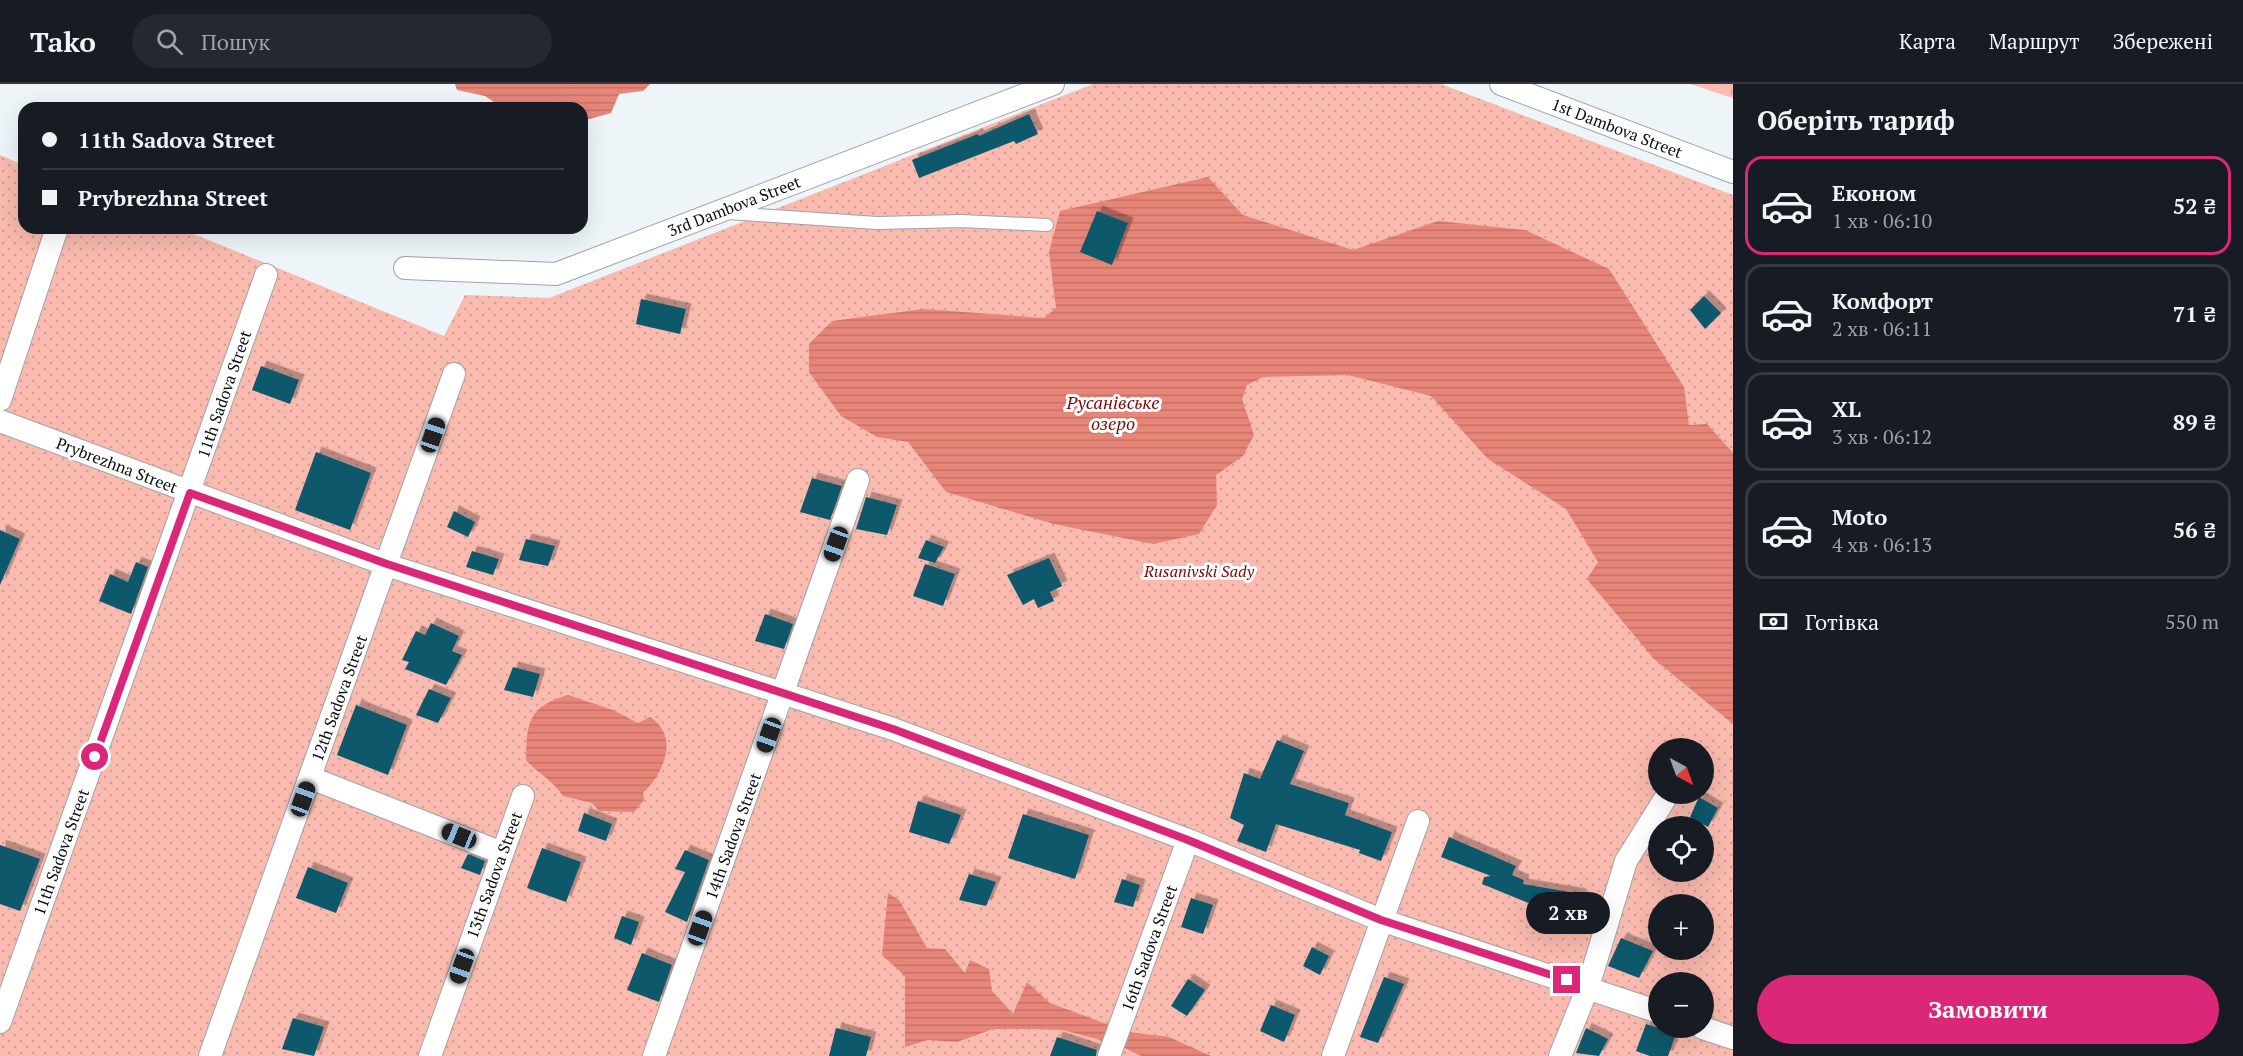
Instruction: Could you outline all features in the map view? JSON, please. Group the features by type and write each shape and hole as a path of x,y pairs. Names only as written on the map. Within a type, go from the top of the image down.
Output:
{"street":[{"name":"3rd Dambova Street","path":"405,268 556,274 1053,84"},
{"name":"1st Dambova Street","path":"1501,84 1733,172"},
{"path":"0,400 55,234"},
{"name":"11th Sadova Street","path":"0,1022 266,275"},
{"name":"12th Sadova Street","path":"210,1056 454,374"},
{"name":"Prybrezhna Street","path":"0,421 387,564 893,729 1188,840 1381,920 1648,1008"},
{"name":"14th Sadova Street","path":"654,1056 858,480"},
{"path":"311,778 502,853"},
{"name":"13th Sadova Street","path":"430,1056 522,796"},
{"path":"1560,1056 1588,987 1626,861 1662,804"},
{"path":"1333,1056 1418,821"},
{"name":"16th Sadova Street","path":"1111,1052 1188,840"},
{"path":"1714,1032 1733,1038"}],"lane":[{"path":"718,212 877,223 961,221 1047,225"}],"green space":[{"name":"Rusanivski Sady","path":"1093,84 1441,84 1733,195 1733,1056 0,1056 0,155 18,162 18,234 194,234 444,336 465,295 549,298"},
{"path":"1690,84 1733,84 1733,98"}],"water":[{"path":"455,84 650,84 643,91 619,94 611,113 588,119 588,102 494,102 485,96 457,90"},
{"name":"Русанівське озеро","path":"1208,177 1243,215 1353,250 1438,221 1525,230 1609,269 1684,387 1689,425 1707,424 1733,453 1733,724 1654,659 1587,579 1598,562 1566,509 1488,459 1431,396 1348,375 1263,377 1247,385 1242,399 1254,435 1243,456 1216,475 1217,505 1199,534 1153,544 1054,524 946,492 908,442 877,437 841,416 809,372 809,344 832,321 923,309 1044,318 1056,308 1049,252 1060,211"},
{"path":"568,695 613,710 638,723 650,717 665,734 666,755 651,785 643,793 644,800 634,812 599,811 592,803 563,796 526,760 527,735 532,717 545,705"},
{"path":"888,893 899,900 927,948 945,949 965,973 970,960 989,969 992,991 1013,1014 1027,982 1050,1003 1128,1032 1169,1037 1211,1056 1141,1056 1119,1045 1063,1030 1033,1029 993,1029 957,1042 928,1040 905,1047 905,976 882,955"}],"building":[{"path":"1029,114 1038,134 919,178 912,160 978,134 979,136"},
{"path":"1097,211 1128,223 1112,265 1080,252"},
{"path":"1704,296 1721,313 1705,329 1690,310"},
{"path":"641,299 686,309 680,334 636,324"},
{"path":"261,366 299,380 290,404 252,390"},
{"path":"316,452 371,473 350,530 295,510"},
{"path":"812,478 842,486 830,520 800,512"},
{"path":"866,497 897,505 887,535 856,529"},
{"path":"454,511 475,522 468,537 447,527"},
{"path":"0,530 20,539 0,585"},
{"path":"526,539 555,546 548,566 519,560"},
{"path":"926,540 944,547 935,563 918,558"},
{"path":"472,551 499,559 493,575 466,567"},
{"path":"1049,558 1062,586 1050,592 1054,601 1038,608 1034,599 1023,605 1007,575"},
{"path":"136,562 148,567 131,614 99,601 110,574 128,582"},
{"path":"925,564 955,574 943,606 913,596"},
{"path":"765,614 793,624 784,649 755,641"},
{"path":"431,623 459,636 452,651 462,655 446,685 405,669 409,662 402,660 416,631 425,635"},
{"path":"513,667 540,674 533,697 504,690"},
{"path":"429,689 451,698 438,723 416,715"},
{"path":"356,705 407,725 388,775 337,755"},
{"path":"1277,740 1304,751 1290,784 1349,803 1345,815 1392,832 1381,861 1359,853 1360,850 1276,824 1266,852 1237,841 1244,825 1230,818 1244,773 1260,779"},
{"path":"918,801 961,815 949,844 909,832"},
{"path":"1696,804 1711,804 1718,808 1714,816 1690,816"},
{"path":"584,813 612,824 606,841 578,831"},
{"path":"1023,814 1089,835 1075,879 1008,858"},
{"path":"1449,837 1516,866 1512,875 1524,880 1523,884 1581,894 1574,930 1538,924 1541,908 1482,884 1484,877 1491,876 1441,857"},
{"path":"0,845 40,859 20,911 0,904"},
{"path":"542,848 581,862 566,902 527,888"},
{"path":"685,850 709,860 687,922 665,912 685,872 675,869"},
{"path":"468,854 485,861 480,875 461,868"},
{"path":"308,867 348,883 336,913 296,898"},
{"path":"969,874 996,882 986,906 959,900"},
{"path":"1122,879 1140,885 1133,907 1114,902"},
{"path":"1191,898 1213,905 1203,934 1181,927"},
{"path":"622,916 639,922 631,945 614,938"},
{"path":"1621,938 1648,949 1648,960 1639,978 1608,966"},
{"path":"1312,947 1329,956 1320,975 1303,966"},
{"path":"642,953 672,965 659,1002 627,990"},
{"path":"1384,977 1404,984 1378,1043 1360,1037"},
{"path":"1188,979 1205,990 1187,1016 1171,1006"},
{"path":"1271,1005 1295,1015 1284,1042 1260,1031"},
{"path":"293,1018 324,1027 314,1056 282,1049"},
{"path":"1646,1024 1648,1025 1648,1038 1675,1038 1668,1056 1650,1056 1636,1051"},
{"path":"836,1028 871,1037 866,1056 829,1056"},
{"path":"1586,1028 1608,1039 1599,1056 1576,1053"},
{"path":"1057,1037 1097,1050 1096,1056 1050,1056"}],"route":[{"path":"95,757 190,493 387,564 893,729 1188,840 1381,920 1567,980"}]}
